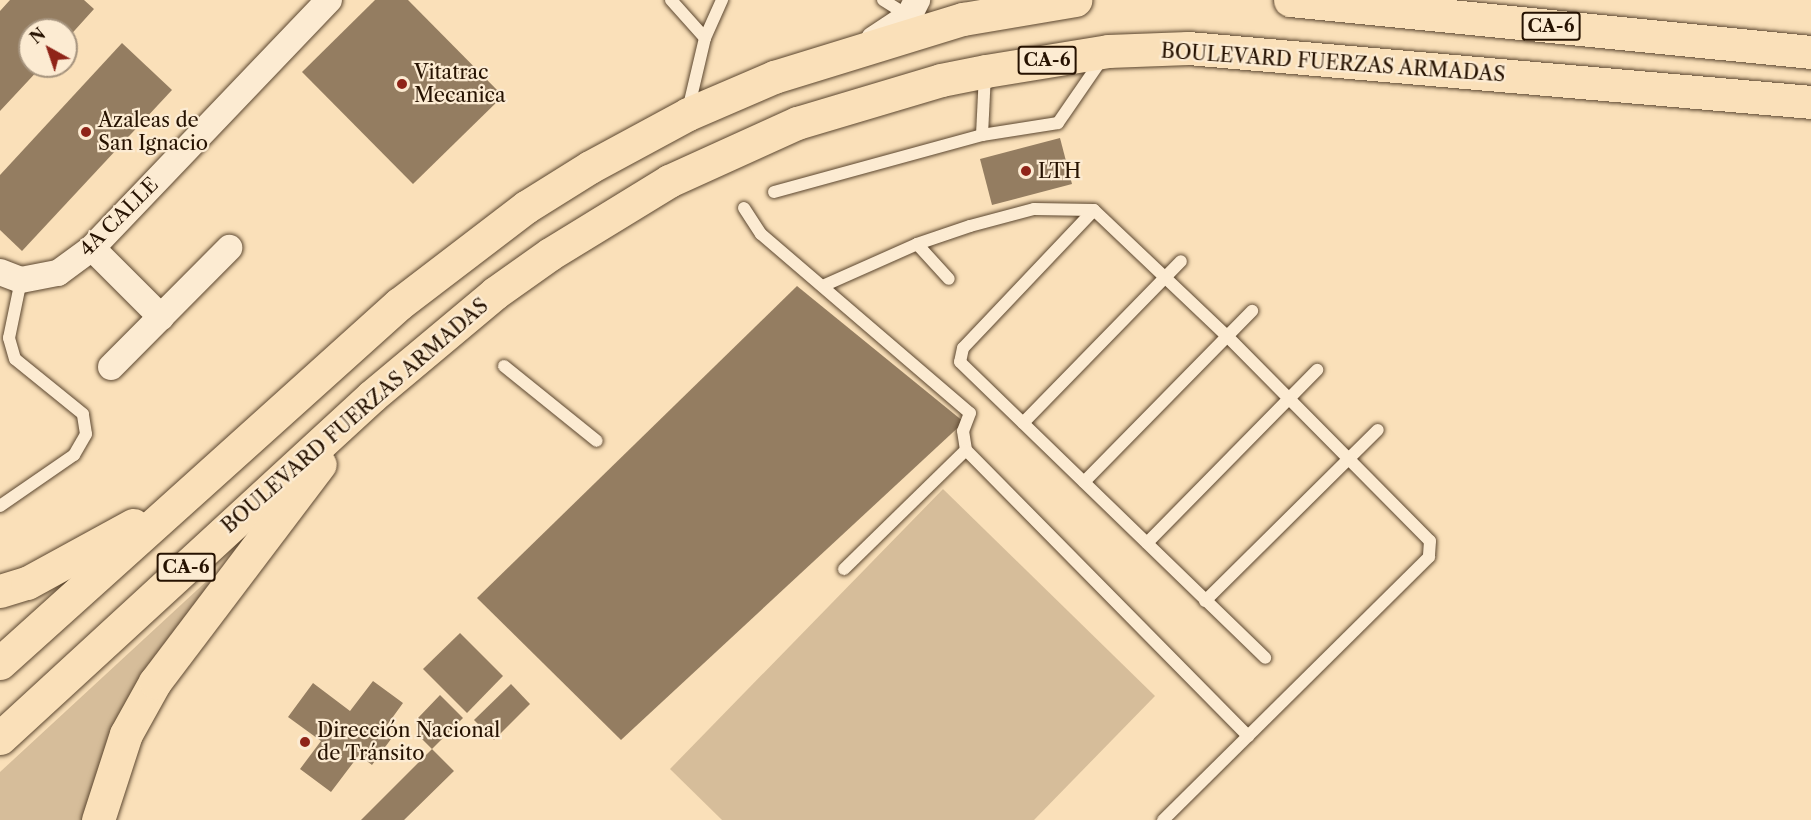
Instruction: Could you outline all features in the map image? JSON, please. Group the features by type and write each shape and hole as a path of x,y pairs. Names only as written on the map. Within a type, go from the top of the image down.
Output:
{"highway":[{"name":"CA-6","path":"0,663 399,304 464,252 590,167 688,114 774,77 859,48 1026,2 1075,0"},
{"name":"CA-6","path":"1290,0 1811,52"},
{"name":"BOULEVARD FUERZAS ARMADAS","path":"0,738 372,396 495,293 550,254 669,181 797,123 909,88 986,71 1108,51 1188,48 1811,102"},
{"path":"98,820 126,734 155,682 372,396"},
{"path":"0,591 27,583 92,549 199,485"}],"street":[{"name":"4A CALLE","path":"11,276 58,273 92,248 329,0"},
{"path":"859,48 913,8"},
{"path":"1750,97 1811,115"},
{"path":"92,248 161,317"},
{"path":"111,366 229,248"}],"lane":[{"path":"671,0 705,38"},
{"path":"688,114 705,38 722,0"},
{"path":"883,0 913,8"},
{"path":"774,192 982,135 1058,123 1108,51"},
{"path":"982,135 986,71"},
{"path":"744,208 761,234 825,285 970,413 963,431 966,450 1248,736"},
{"path":"825,285 917,244 1034,209 1094,210 1228,337 1431,541 1429,557 1163,820"},
{"path":"1094,210 963,348 960,362 1264,658"},
{"path":"917,244 949,279"},
{"path":"1023,423 1181,261"},
{"path":"0,506 74,455 86,434 83,414 15,359 9,338 11,276"},
{"path":"1084,482 1252,311"},
{"path":"504,366 597,441"},
{"path":"1147,543 1317,370"},
{"path":"1205,601 1378,430"},
{"path":"844,569 966,450"}],"shaded area":[{"path":"943,489 1155,696 1034,820 722,820 670,769"},
{"path":"210,578 213,582 85,820 0,820 0,772"}],"building":[{"path":"10,0 84,0 94,9 78,27 78,18 18,18 18,78 31,78 0,111 0,11"},
{"name":"Vitatrac Mecanica","path":"375,0 408,0 503,96 413,184 302,72"},
{"name":"Azaleas de San Ignacio","path":"122,43 172,90 22,251 0,230 0,175"},
{"name":"LTH","path":"1060,138 1072,184 992,205 980,159"},
{"path":"797,286 964,422 621,740 477,598"},
{"path":"460,633 503,676 467,713 423,669"},
{"path":"373,681 403,703 382,732 391,739 372,765 359,755 331,792 300,769 321,741 288,717 313,683 350,711"},
{"path":"511,684 530,704 494,740 474,720"},
{"path":"440,695 463,718 432,749 418,735 426,727 418,718"},
{"path":"432,749 454,771 404,820 361,820"}],"place":[{"name":"Vitatrac Mecanica","path":"402,84"},
{"name":"Azaleas de San Ignacio","path":"86,132"},
{"name":"LTH","path":"1026,171"},
{"name":"Dirección Nacional de Tránsito","path":"305,742"}]}
